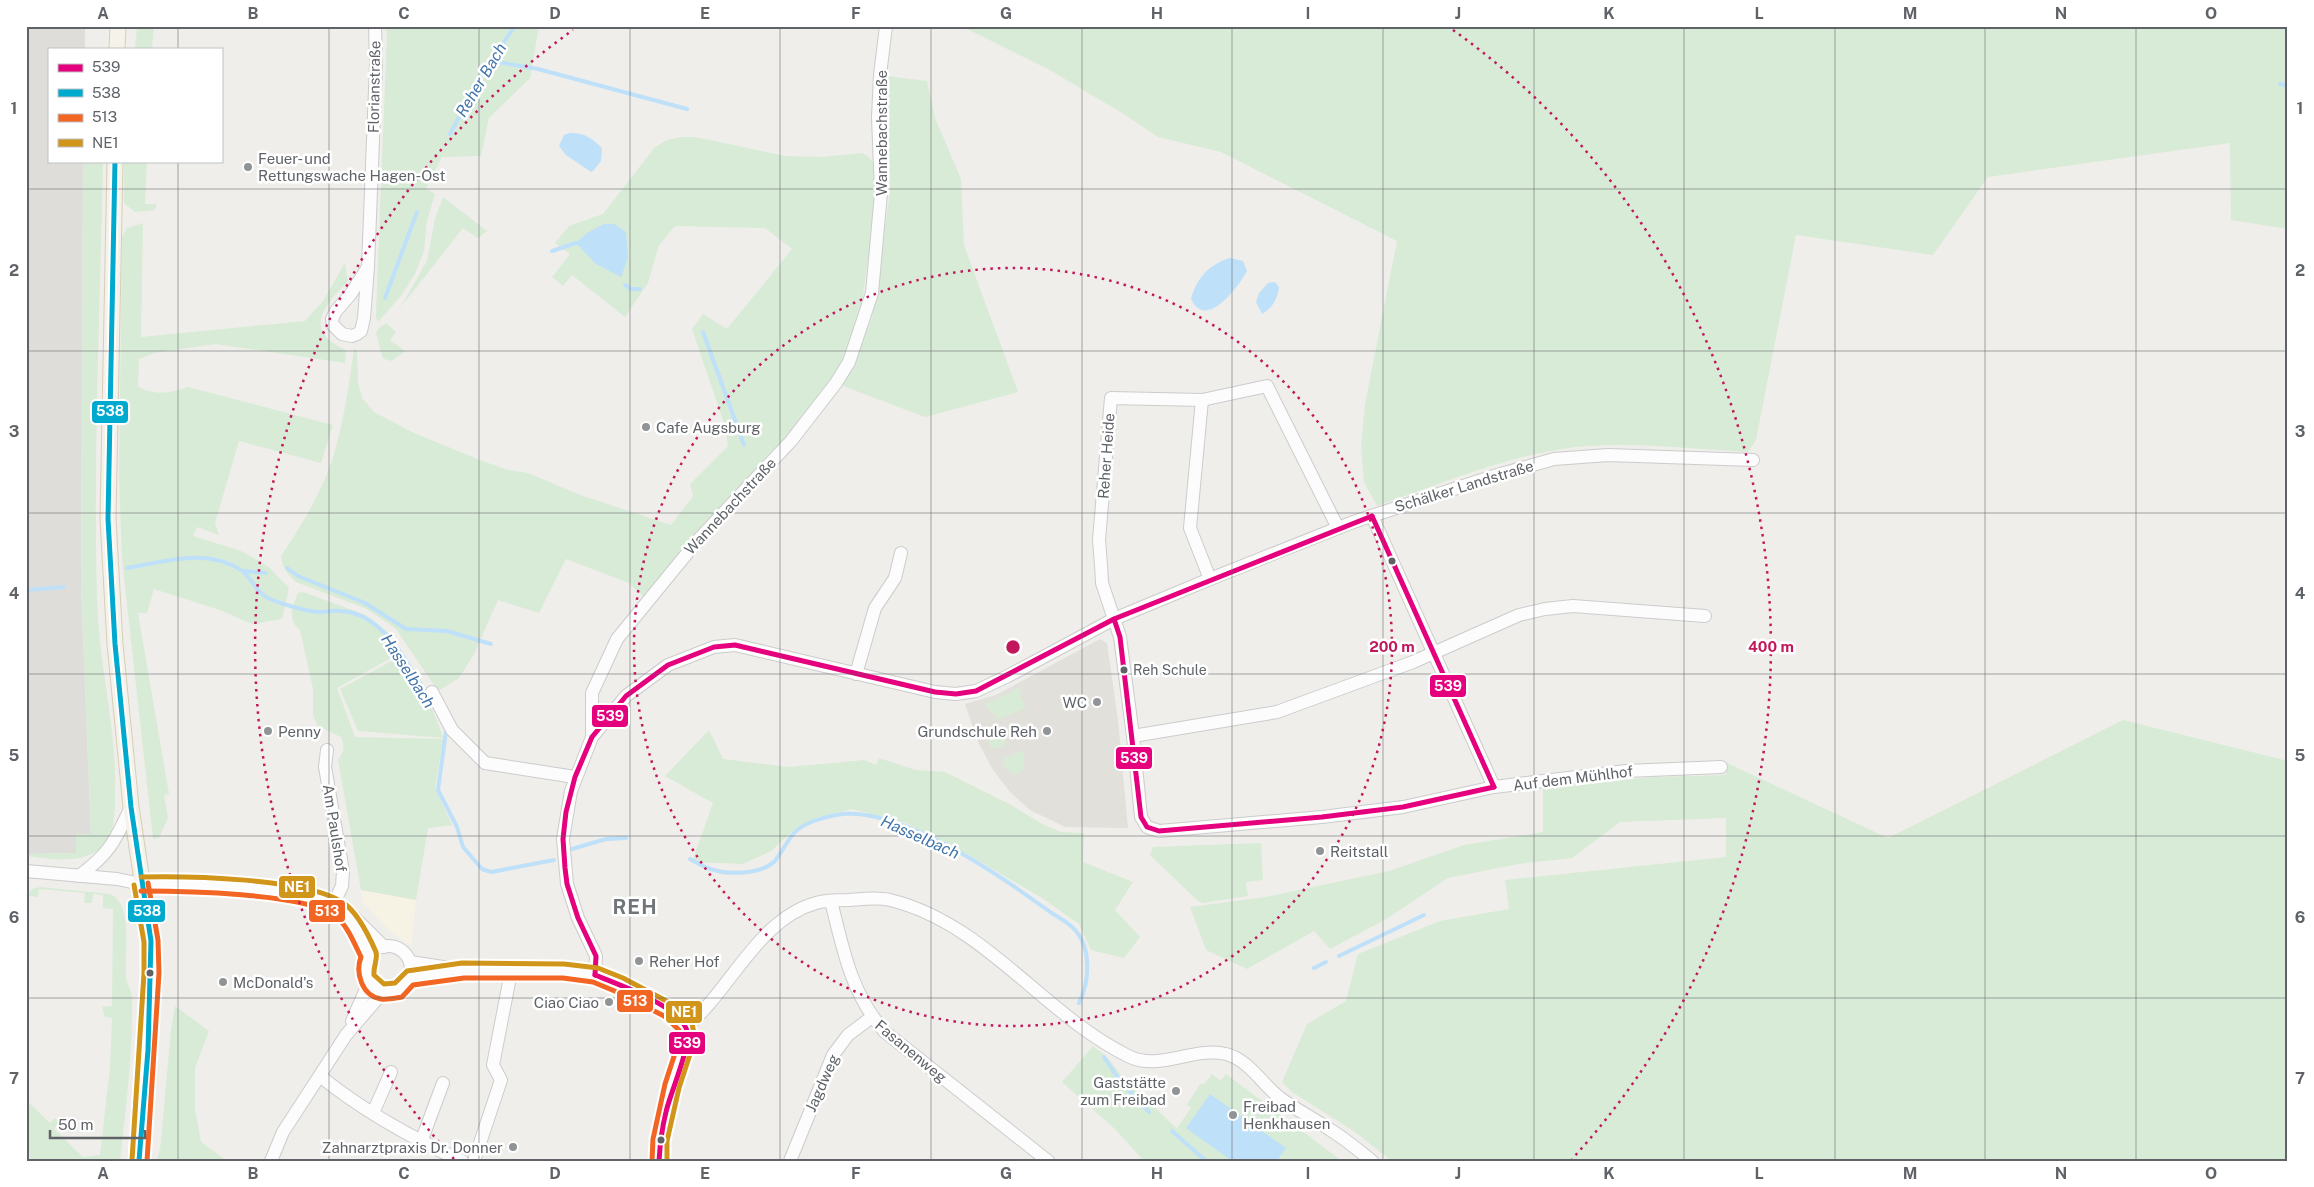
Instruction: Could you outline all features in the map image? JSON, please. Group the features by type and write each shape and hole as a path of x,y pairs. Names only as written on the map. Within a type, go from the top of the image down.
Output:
{"main road":[{"path":"117,48 118,26"},
{"path":"115,162 108,520 115,644 131,807 151,941 152,973 139,1161"}],"street":[{"name":"Florianstraße","path":"368,267 350,296 336,311 332,319 333,326 342,334 352,336 361,331 364,318 368,267 376,64 375,26"},
{"name":"Wannebachstraße","path":"595,975 596,956 578,918 567,884 564,853 566,812 576,777 592,737 592,693 616,639 698,540 790,441 836,383 849,362 872,293 882,193 878,117 880,75 886,26"},
{"name":"Reher Heide","path":"1114,619 1102,583 1099,540 1111,398 1202,400 1268,386 1338,528"},
{"path":"1202,400 1190,528 1210,579"},
{"name":"Schälker Landstraße","path":"592,737 626,696 668,665 714,647 735,645 935,692 969,692 1008,676 1114,619 1210,579 1338,528 1497,475 1554,459 1608,455 1753,460"},
{"path":"1372,516 1494,787"},
{"path":"856,674 875,608 895,578 901,553"},
{"path":"1114,619 1120,638 1133,736 1277,712 1433,653 1520,615 1545,609 1573,606 1705,616"},
{"path":"432,692 452,730 485,764 576,777"},
{"name":"Auf dem Mühlhof","path":"1133,736 1141,817 1147,827 1159,831 1322,817 1402,807 1494,787 1626,771 1721,767"},
{"name":"Am Paulshof","path":"327,750 325,767 343,871 342,886 336,907"},
{"path":"79,876 100,860 109,849 131,807"},
{"path":"26,871 117,879 141,884 184,883 292,894 320,899 353,916 384,947"},
{"path":"686,1027 708,1007 763,938 796,911 816,903 831,901 875,898 889,900 906,905 947,924 985,949 1079,1024 1130,1057 1160,1060 1217,1053 1231,1055 1247,1066 1279,1097 1330,1130 1372,1161"},
{"name":"Fasanenweg","path":"831,901 850,976 872,1018 885,1032 1048,1161"},
{"path":"336,907 360,938 369,956"},
{"path":"383,992 369,982 365,974 365,965 369,956 375,950 384,947 400,950 410,962 463,970 511,972 564,971 595,975 620,985 668,1010 680,1019 686,1027 688,1039 672,1086 660,1140 659,1161"},
{"path":"271,1161 283,1132 346,1035 383,992 398,990 409,978 410,962"},
{"path":"409,978 463,970"},
{"path":"474,1161 501,1080 493,1065 511,972"},
{"path":"346,1035 369,982"},
{"name":"Jagdweg","path":"790,1161 833,1054 848,1035 872,1018"},
{"path":"373,1113 390,1072"},
{"path":"320,1076 373,1113 421,1142 462,1161"},
{"path":"421,1142 443,1083"}],"shaded area":[{"path":"26,26 85,26 85,48 48,48 48,162 83,162 81,586 91,835 76,835 76,853 26,854"},
{"name":"Grundschule Reh","path":"1100,639 1107,643 1118,720 1128,828 1065,827 1030,810 1010,792 993,770 978,742 965,704 996,695"},
{"path":"361,890 416,900 411,946 391,932 363,902"}],"green space":[{"path":"137,26 154,26 152,48 135,48"},
{"path":"385,26 539,26 530,78 489,118 481,156 442,157 426,189 435,194 427,221 424,251 415,274 401,296 379,321 376,319 376,313 387,34"},
{"path":"961,26 2288,26 2288,229 2231,220 2230,143 1988,177 1933,255 1796,235 1756,440 1748,452 1631,445 1584,446 1562,449 1538,453 1492,466 1377,506 1364,482 1361,446 1365,404 1397,241 1221,152 1158,137 1048,69"},
{"path":"887,76 927,81 935,118 961,179 964,245 1018,392 925,417 843,386 872,318 890,192"},
{"path":"695,137 785,156 822,157 862,153 869,157 878,170 877,193 860,317 833,381 789,439 646,599 629,583 566,559 539,613 498,600 474,654 459,678 438,691 396,629 367,609 296,582 286,570 281,556 311,507 324,481 334,454 348,389 354,349 357,350 358,382 362,398 374,412 414,433 485,462 508,470 528,473 580,495 671,525 693,496 690,484 728,446 725,426 692,329 703,314 727,329 792,249 765,228 675,226 659,245 648,283 625,317 572,275 563,286 552,277 570,254 555,243 569,226 603,214 655,147 667,140"},
{"path":"83,162 103,162 96,436 96,546 98,625 111,721 115,769 114,818 111,832 105,843 96,851 86,856 75,859 50,859 26,856 26,854 76,853 76,834 91,834 81,586"},
{"path":"124,162 147,162 145,204 157,204 155,210 135,212 124,203"},
{"path":"443,197 487,231 478,238 463,228 400,308 427,261 435,219"},
{"path":"143,223 141,337 305,321 323,301 345,263 348,281 325,308 321,326 324,334 332,342 346,350 345,363 216,344 154,353 139,359 138,387 144,390 163,393 188,387 333,425 321,463 239,441 215,523 219,535 197,527 193,536 241,551 269,567 289,588 282,619 252,624 220,610 154,589 147,613 138,613 169,794 164,795 168,818 159,838 153,839 122,560 119,474 122,237 127,228"},
{"path":"386,323 396,332 390,340 405,351 392,361 384,359 382,356 376,333"},
{"path":"303,592 366,615 388,633 402,652 337,688 355,737 443,739 435,788 452,825 428,828 416,900 361,890 338,760 343,749 341,737 318,726 313,716 313,689 300,630 292,618 298,593"},
{"path":"399,657 425,696 443,738 358,731 340,689"},
{"path":"1018,688 1021,689 1020,696 1026,708 997,720 994,713 991,714 986,704"},
{"path":"2123,720 2288,761 2288,1161 1392,1161 1355,1132 1292,1092 1282,1082 1307,1024 1346,1001 1358,954 1440,921 1509,909 1505,880 1726,857 1726,818 1620,822 1572,858 1518,864 1448,878 1388,918 1330,949 1314,931 1247,969 1206,950 1190,907 1266,897 1389,871 1464,845 1543,832 1543,789 1652,777 1726,775 1727,763 1888,838"},
{"path":"1001,729 1006,744 999,748 991,748 986,735"},
{"path":"709,730 723,759 788,767 864,760 876,765 879,758 916,770 945,772 1011,805 1044,825 1061,832 1084,833 1083,862 1133,882 1115,910 1140,937 1124,958 1091,950 1079,924 1042,898 967,854 906,823 852,809 819,817 796,828 771,851 743,864 692,862 713,803 665,776"},
{"path":"1023,750 1024,764 1022,770 1016,775 1006,770 1002,759"},
{"path":"1261,843 1263,880 1246,882 1248,896 1203,903 1198,901 1150,855 1153,847"},
{"path":"40,887 110,894 117,899 122,908 126,931 126,976 132,994 132,1018 129,1079 120,1161 33,1161 26,1154 26,1100 50,1123 55,1118 59,1122 54,1129 83,1157 100,1155 110,1068 112,1018 105,1017 102,1007 112,1006 113,909 103,908 103,895 93,894 92,903 84,903 85,893 39,889 38,897 27,896 32,889"},
{"path":"175,1006 209,1031 195,1068 195,1109 201,1142 227,1161 156,1161 160,1151 171,1030"},
{"path":"1093,1046 1106,1056 1125,1080 1184,1135 1177,1128 1191,1108 1187,1105 1200,1084 1205,1083 1212,1074 1221,1081 1226,1074 1342,1161 1144,1161 1115,1129 1062,1082"}],"water":[{"path":"570,133 588,137 602,148 601,161 593,171 591,172 566,155 559,146 564,135"},
{"path":"604,224 614,224 626,232 628,258 621,277 596,264 576,243 587,233"},
{"path":"1230,258 1243,261 1247,271 1243,278 1221,303 1205,310 1197,308 1191,299 1196,285 1210,268"},
{"path":"1275,282 1279,287 1276,299 1272,306 1262,314 1256,302 1259,293 1268,283"},
{"path":"1210,1094 1286,1148 1277,1161 1232,1161 1186,1128"}],"waterway":[{"name":"Reher Bach","path":"450,134 480,78 514,27"},
{"path":"492,61 538,69 687,109"},
{"path":"2280,84 2288,86"},
{"name":"Reher Bach","path":"385,298 417,212"},
{"path":"552,251 576,243"},
{"path":"625,285 631,289 640,289"},
{"path":"703,332 744,445"},
{"name":"Hasselbach","path":"127,568 185,558 213,559 241,570 265,597 275,601 318,612 338,611 356,614 370,621 394,643 429,698"},
{"path":"287,568 298,576 365,603 406,629 447,631 491,644"},
{"path":"243,571 266,573"},
{"name":"Hasselbach","path":"26,590 64,587"},
{"name":"Hasselbach","path":"446,731 438,790 457,827 463,847 482,869 491,872 554,860"},
{"name":"Hasselbach","path":"690,859 707,868 721,872 754,871 762,869 775,861 791,836 798,829 814,821 836,815 860,814 887,820 946,845 974,861 1073,928 1085,947 1087,957 1087,976 1079,1003"},
{"name":"Hasselbach","path":"572,849 606,839 626,838"},
{"path":"1339,956 1424,915"},
{"path":"1314,968 1326,962"},
{"name":"Hasselbach","path":"1104,1057 1120,1081 1149,1112"},
{"name":"Hasselbach","path":"1172,1131 1206,1161"}],"transit line":[{"name":"538","path":"115,162 108,519 115,644 131,807 151,941 148,1050 139,1161"},
{"name":"539","path":"1372,516 1494,787"},
{"name":"539","path":"595,975 596,956 578,918 567,884 563,839 566,812 575,777 592,737 626,696 668,665 714,647 735,645 935,692 956,694 976,691 1114,619 1372,516"},
{"name":"539","path":"1114,619 1120,637 1141,817 1147,827 1159,831 1322,817 1403,807 1494,787"},
{"name":"NE1","path":"141,877 245,880 274,883 325,894 342,902 358,918 376,952 374,975 384,984 395,983 407,971 462,963 564,964 598,968 623,978 672,1004 685,1013 692,1023 695,1039 679,1088 667,1141 667,1161"},
{"name":"513","path":"147,1161 159,973 158,940 148,883"},
{"name":"NE1","path":"132,1160 144,973 144,942 134,885"},
{"name":"513","path":"141,891 241,895 297,902 319,908 334,915 346,929 361,957 359,970 362,983 369,993 381,999 402,997 413,985 464,978 563,978 593,982 664,1016 679,1030 680,1038 665,1084 653,1139 652,1161"},
{"name":"539","path":"595,975 659,1003 680,1019 686,1028 684,1056 666,1112 661,1136 659,1161"}],"place":[{"name":"Feuer- und Rettungswache Hagen-Ost","path":"248,167"},
{"name":"Cafe Augsburg","path":"646,427"},
{"name":"Reh Schule","path":"1124,670"},
{"name":"WC","path":"1097,702"},
{"name":"Penny","path":"268,731"},
{"name":"Grundschule Reh","path":"1047,731"},
{"name":"Reitstall","path":"1320,851"},
{"name":"Reher Hof","path":"639,961"},
{"name":"McDonald's","path":"223,982"},
{"name":"Ciao Ciao","path":"609,1002"},
{"name":"Gaststätte zum Freibad","path":"1176,1091"},
{"name":"Freibad Henkhausen","path":"1233,1115"},
{"name":"Zahnarztpraxis Dr. Donner","path":"513,1147"}],"district":[{"name":"REH","path":"635,907"}]}
